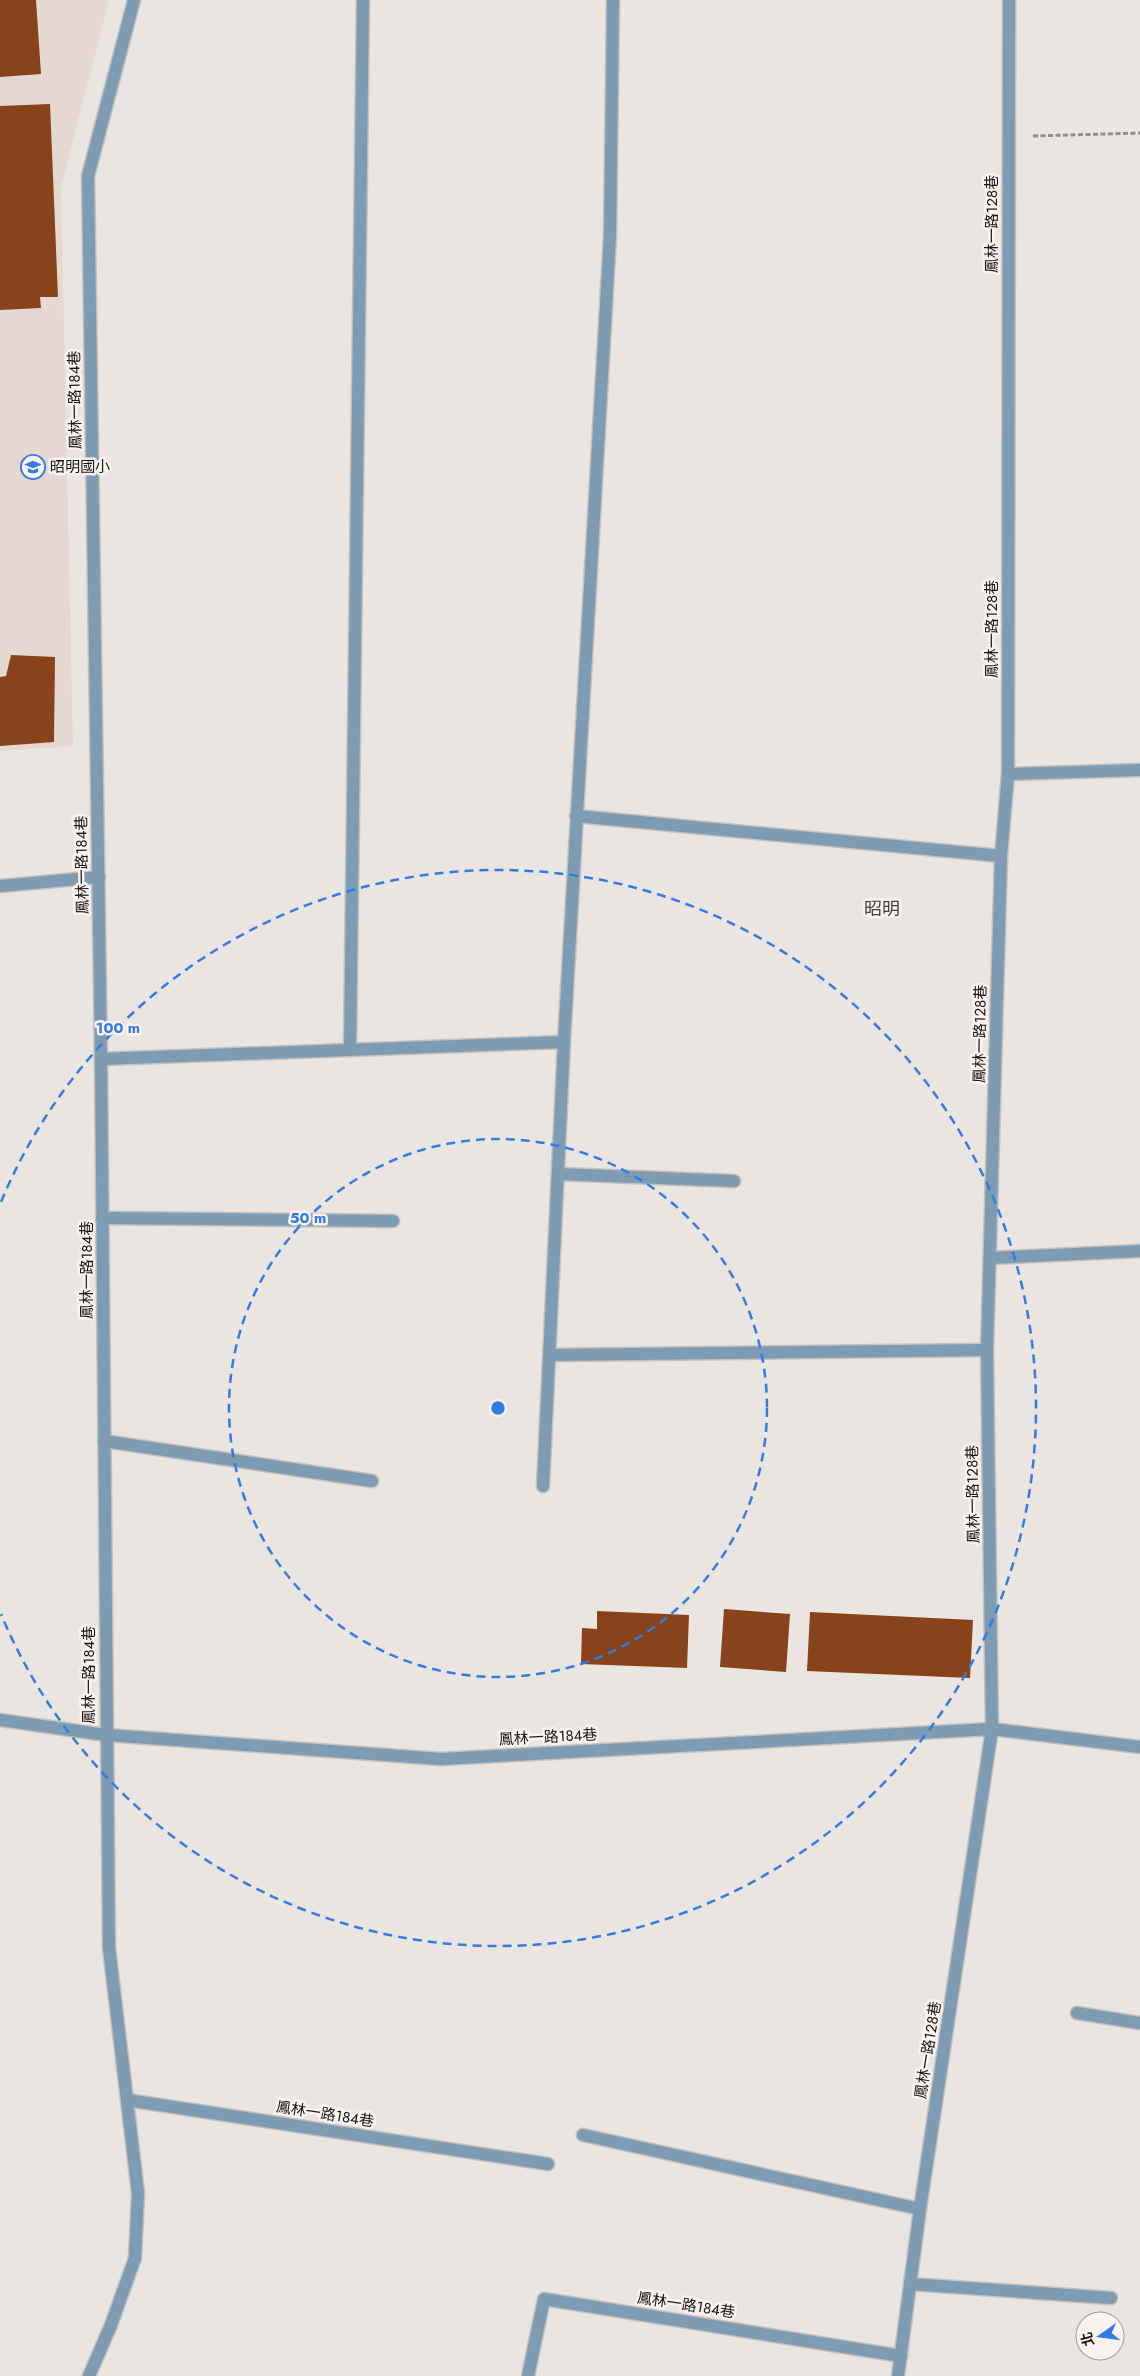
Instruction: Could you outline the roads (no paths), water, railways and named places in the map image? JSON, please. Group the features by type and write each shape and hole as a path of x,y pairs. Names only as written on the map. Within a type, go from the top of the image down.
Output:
{"street":[{"name":"鳳林一路184巷","path":"89,2376 111,2325 135,2258 138,2193 109,1948 99,877 88,176 134,0"},
{"path":"350,1049 363,0"},
{"path":"543,1486 551,1355 564,1042 576,816 610,236 613,0"},
{"name":"鳳林一路128巷","path":"898,2376 920,2209 992,1729 987,1350 1001,856 1008,774 1009,0"},
{"path":"1008,774 1140,770"},
{"path":"576,816 1001,856"},
{"path":"0,886 99,877"},
{"path":"101,1059 564,1042"},
{"path":"559,1174 734,1182"},
{"path":"102,1218 393,1221"},
{"path":"991,1258 1140,1250"},
{"path":"551,1355 987,1350"},
{"path":"104,1441 372,1482"},
{"name":"鳳林一路184巷","path":"0,1720 106,1735 441,1759 992,1729"},
{"path":"992,1729 1140,1747"},
{"path":"1077,2013 1140,2023"},
{"name":"鳳林一路184巷","path":"127,2100 548,2164"},
{"path":"583,2135 920,2209"},
{"path":"910,2284 1111,2298"},
{"name":"鳳林一路184巷","path":"528,2376 544,2299 901,2356"}],"place":[{"name":"昭明國小","path":"33,467"}],"district":[{"name":"昭明","path":"882,909"}]}
